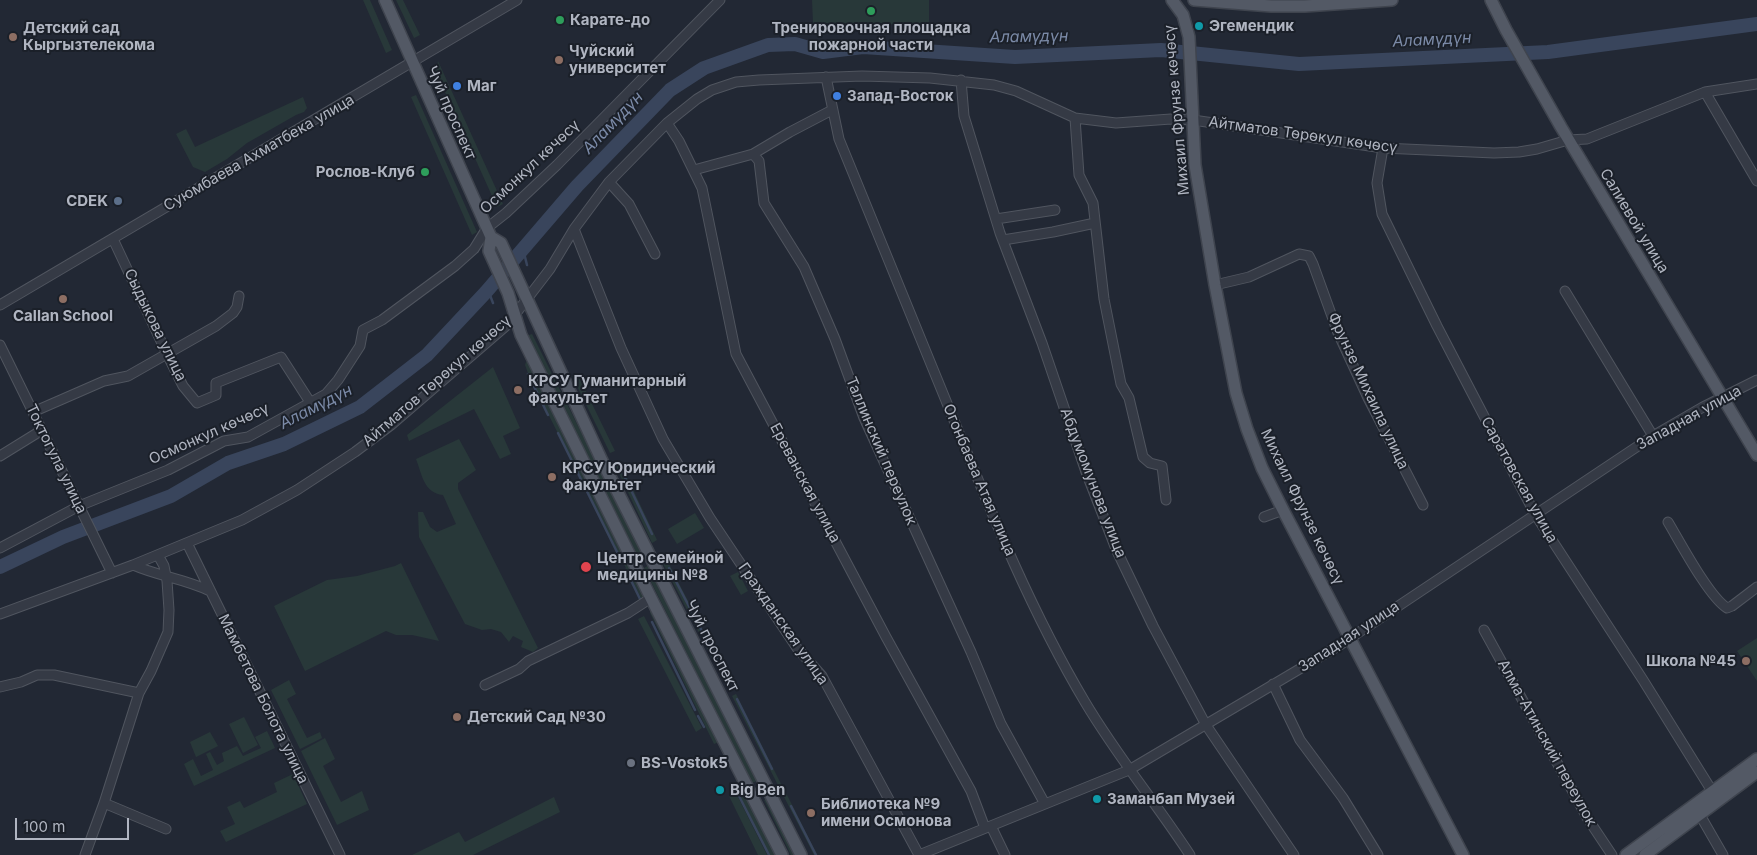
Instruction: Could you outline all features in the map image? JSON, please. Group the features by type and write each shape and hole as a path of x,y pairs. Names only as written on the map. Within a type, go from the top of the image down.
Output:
{"main road":[{"name":"Чуй проспект","path":"385,0 412,63 493,236 518,281 606,470 801,855"},
{"name":"Михаил Фрунзе көчөсү","path":"1172,0 1183,15 1189,37 1195,165 1215,285 1236,393 1247,429 1262,468 1283,510 1464,855"},
{"path":"1194,0 1271,6 1305,6 1392,0"},
{"name":"Салиевой улица","path":"1491,0 1568,140 1757,455"},
{"path":"493,236 489,251 508,292 520,335 782,855"},
{"path":"1626,855 1757,759"},
{"path":"1645,855 1757,772"},
{"path":"751,794 767,786"}],"street":[{"name":"Суюмбаева Ахматбека улица","path":"0,305 517,0"},
{"name":"Осмонкул көчөсү","path":"0,548 80,507 168,470 224,441 248,437 326,394 338,380 360,346 363,330 382,320 493,236 506,213 557,165 720,0"},
{"name":"Айтматов Төрөкул көчөсү","path":"0,614 133,565 242,520 297,490 355,452 391,424 507,325 515,312 550,270 574,229 609,182 667,124 697,99 725,85 759,80 826,77 900,77 961,80 994,85 1016,91 1075,118 1116,123 1171,119 1193,120 1382,148 1494,153 1537,150 1568,140 1587,139 1705,92 1757,84"},
{"name":"Огонбаева Атая улица","path":"826,77 839,139 992,512 1036,611 1085,702 1128,770 1168,821 1190,855"},
{"name":"Абдумомунова улица","path":"961,80 964,116 996,219 1086,472 1116,549 1153,626 1206,725 1294,855"},
{"path":"1705,92 1757,181"},
{"path":"694,170 752,154 832,110"},
{"path":"1075,118 1079,175 1093,203 1104,299 1122,384 1129,398 1143,457 1150,463 1162,466 1166,500"},
{"name":"Ереванская улица","path":"667,124 679,141 702,188 736,354 886,637 971,791 988,827 1005,855"},
{"name":"Саратовская улица","path":"1382,148 1377,183 1382,214 1437,326 1534,514 1643,680 1712,792"},
{"name":"Таллинский переулок","path":"752,154 759,161 764,203 804,267 836,339 864,418 971,652 1001,724 1045,804"},
{"path":"609,182 628,204 654,254"},
{"path":"996,219 1054,210"},
{"path":"1003,240 1095,223"},
{"name":"Гражданская улица","path":"574,229 621,348 663,439 724,539 797,648 822,676 919,855"},
{"name":"Сыдыкова улица","path":"113,239 167,354 184,386 197,403 216,395 216,383 281,357 310,402"},
{"name":"Фрунзе Михаила улица","path":"1215,285 1249,277 1300,254 1308,256 1313,264 1338,333 1368,398 1423,505"},
{"path":"1565,291 1653,436"},
{"path":"33,412 104,381 128,376 167,354 216,326 232,313 237,308 238,296"},
{"name":"Токтогула улица","path":"0,345 112,573"},
{"name":"Западная улица","path":"919,855 1128,770 1350,638 1653,436 1757,380"},
{"path":"0,456 42,430"},
{"path":"1264,517 1283,510"},
{"path":"1668,522 1722,605 1727,608 1732,606 1757,587"},
{"name":"Мамбетова Болота улица","path":"187,543 340,855"},
{"path":"85,855 104,803 138,693 151,671 168,632 170,610 166,575 158,555"},
{"path":"133,565 147,571 195,584 210,592"},
{"path":"485,686 519,669 528,660 628,613 651,598"},
{"name":"Алма-Атинский переулок","path":"1484,630 1588,819 1612,855"},
{"path":"0,687 21,682 37,675 54,675 138,693"},
{"path":"1273,684 1300,740 1343,798 1378,855"},
{"path":"104,803 166,829"},
{"path":"1700,815 1723,855"}],"shaded area":[{"path":"363,0 370,0 392,50 386,53"},
{"path":"396,0 403,0 420,35 414,38"},
{"name":"Тренировочная площадка пожарной части","path":"812,0 929,0 929,25 813,23"},
{"path":"438,61 503,204 497,207 436,72"},
{"path":"416,95 477,232 472,235 411,97"},
{"path":"303,97 307,108 304,112 247,143 227,159 205,172 193,167 176,134 186,129 195,147"},
{"path":"532,334 642,554 638,556 533,349 529,338 529,335"},
{"path":"528,361 647,597 642,600 529,376 525,365"},
{"path":"493,367 520,428 503,436 511,454 500,459 474,409 409,441 407,435"},
{"path":"577,373 615,451 610,453 572,376"},
{"path":"459,439 476,470 458,483 458,489 538,648 533,652 521,647 523,641 513,636 509,642 501,632 491,629 482,630 465,624 419,537 418,512 423,512 430,527 437,532 456,524 443,495 437,494 428,487 422,477 416,459"},
{"path":"620,462 657,540 652,543 616,467"},
{"path":"695,513 704,528 677,544 668,529"},
{"path":"666,558 724,671 720,673 661,560"},
{"path":"401,563 439,641 412,635 396,635 386,631 305,671 274,606 327,580 357,576"},
{"path":"649,565 757,781 752,783 644,568"},
{"path":"738,572 748,591 741,595 730,576"},
{"path":"653,608 719,742 714,744 650,613 650,609"},
{"path":"644,616 702,728 696,732 638,619"},
{"path":"1757,638 1757,681 1737,651"},
{"path":"289,680 296,694 287,699 307,738 320,732 322,738 300,749 271,690"},
{"path":"736,694 782,786 779,787 732,696"},
{"path":"244,717 258,745 243,753 229,724"},
{"path":"267,731 275,748 194,786 184,764 193,759 201,776 213,770 206,754 210,752 217,765 224,761 222,753 237,746 243,756 261,748 255,737"},
{"path":"210,732 218,746 196,757 190,742"},
{"path":"325,738 335,759 323,766 341,802 362,791 369,810 337,825 301,751"},
{"path":"293,774 307,804 226,842 220,831 235,824 227,807 240,801 244,808 277,792 274,783"},
{"path":"742,789 775,855 769,855 751,822 740,796 739,790"},
{"path":"784,789 817,855 814,855 781,791"},
{"path":"736,793 767,855 758,855 729,796"},
{"path":"554,797 560,812 473,855 412,855 459,832 465,842"},
{"path":"768,797 796,855 791,855 764,800"}],"waterway":[{"name":"Аламүдүн","path":"0,567 63,537 171,496 228,463 284,444 360,407 427,355 486,292 577,186 670,90 704,68 768,45 795,44 823,52 863,47 1015,57 1161,50 1299,64 1548,52 1757,24"},
{"path":"523,249 527,265"},
{"path":"488,290 493,303"},
{"path":"528,374 548,415"},
{"path":"558,433 622,562"},
{"path":"620,467 652,534"},
{"path":"669,568 717,660"},
{"path":"626,570 640,599"},
{"path":"652,622 695,710"},
{"path":"737,699 772,769"},
{"path":"698,716 704,727"},
{"path":"739,796 769,855"},
{"path":"791,806 816,855"}],"place":[{"name":"Тренировочная площадка пожарной части","path":"871,11"},
{"name":"Карате-до","path":"560,20"},
{"name":"Эгемендик","path":"1199,26"},
{"name":"Детский сад Кыргызтелекома","path":"13,37"},
{"name":"Чуйский университет","path":"559,60"},
{"name":"Маг","path":"457,86"},
{"name":"Запад-Восток","path":"837,96"},
{"name":"Рослов-Клуб","path":"425,172"},
{"name":"CDEK","path":"118,201"},
{"name":"Callan School","path":"63,299"},
{"name":"КРСУ Гуманитарный факультет","path":"518,390"},
{"name":"КРСУ Юридический факультет","path":"552,477"},
{"name":"Центр семейной медицины №8","path":"586,567"},
{"name":"Школа №45","path":"1746,661"},
{"name":"Детский Сад №30","path":"457,717"},
{"name":"BS-Vostok5","path":"631,763"},
{"name":"Big Ben","path":"720,790"},
{"name":"Заманбап Музей","path":"1097,799"},
{"name":"Библиотека №9 имени Осмонова","path":"811,813"}]}
